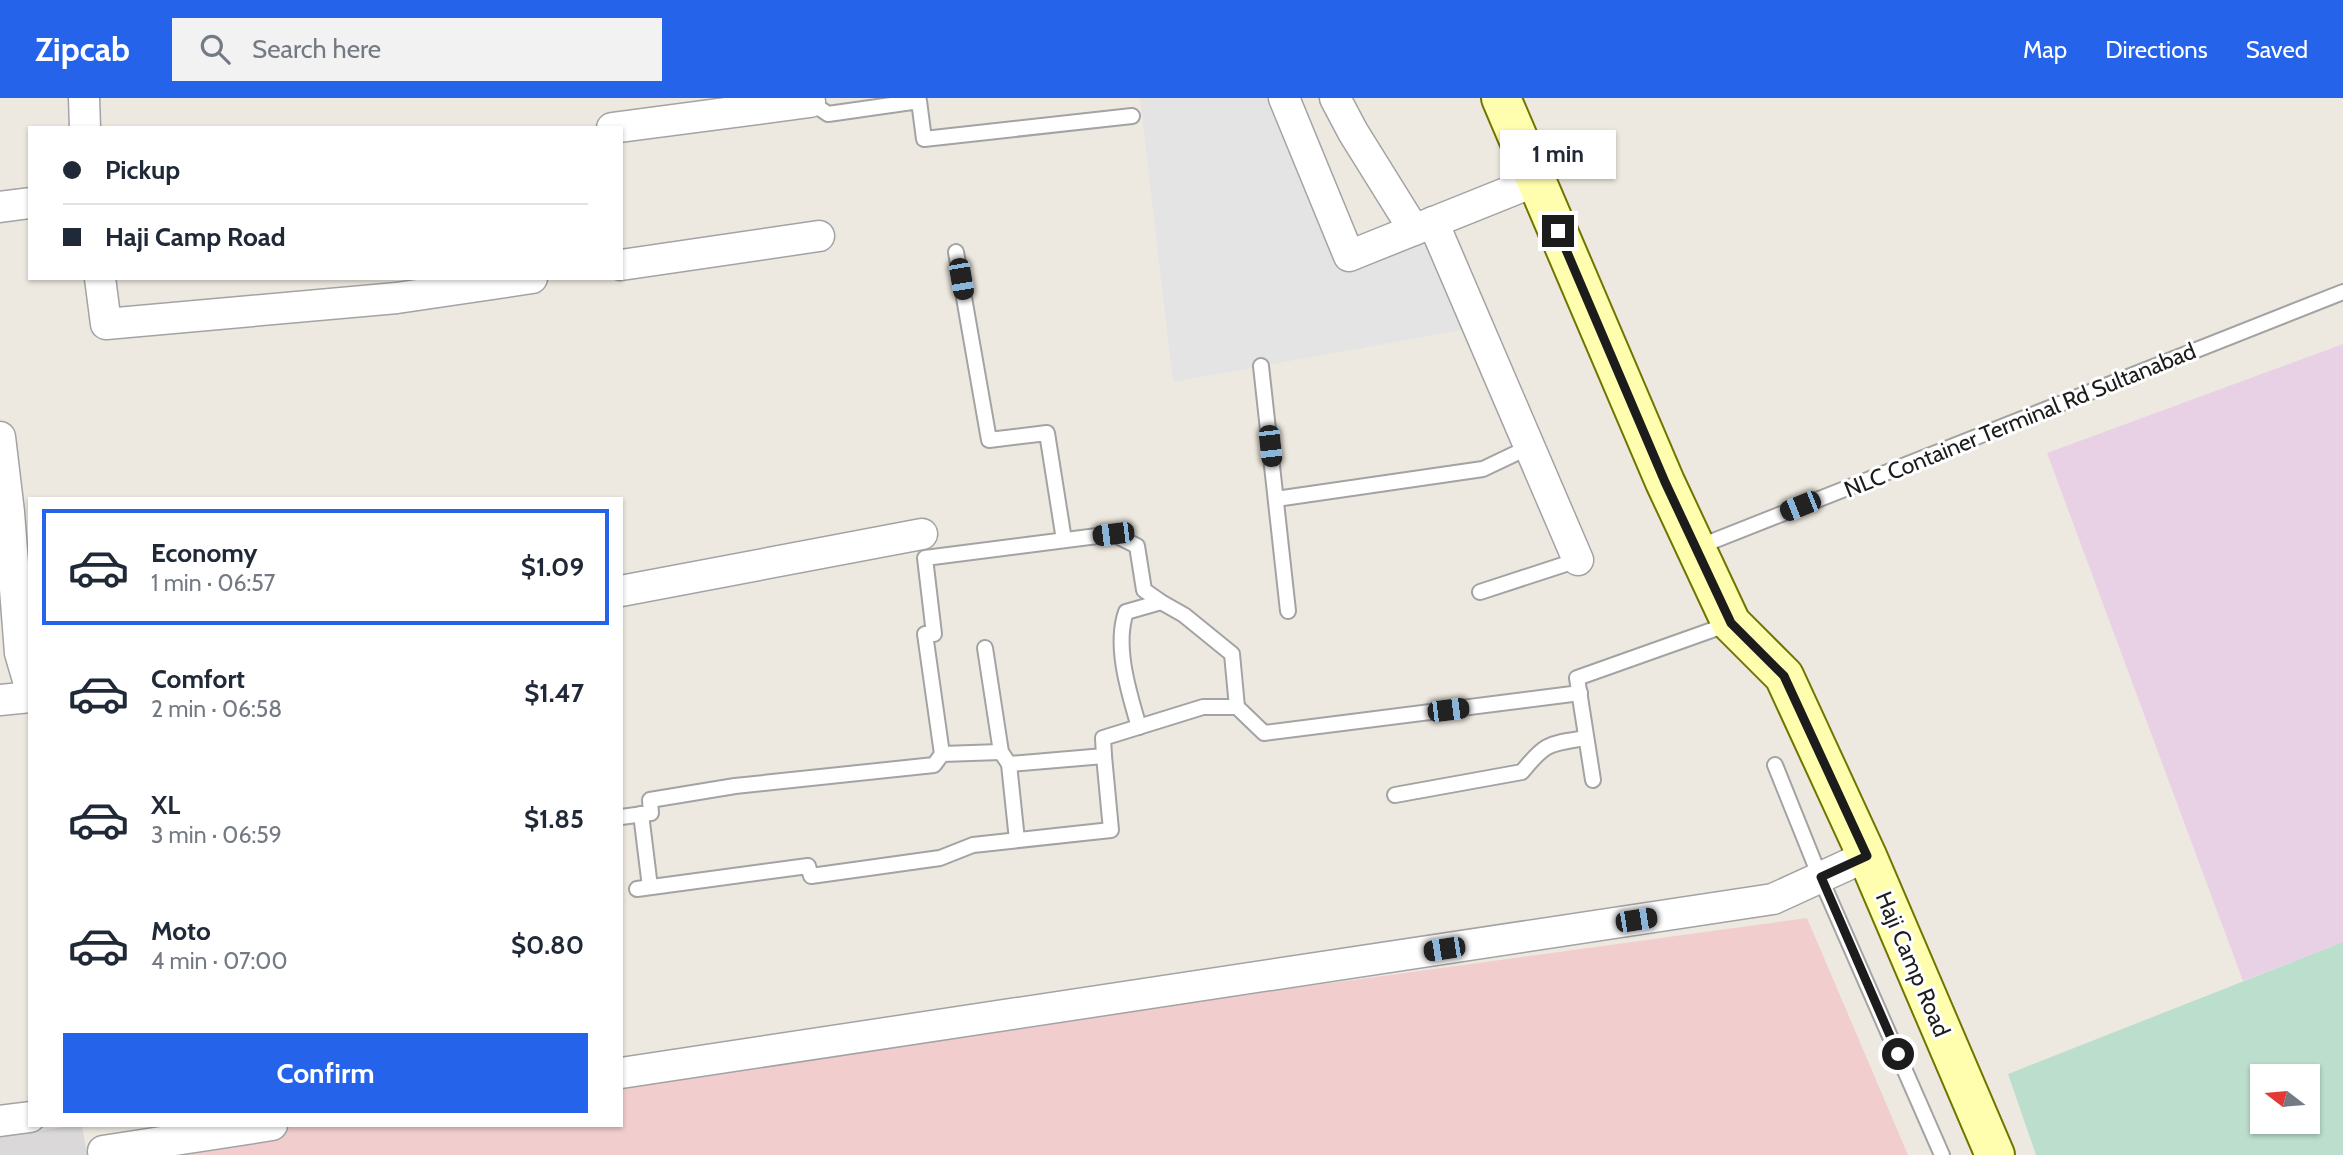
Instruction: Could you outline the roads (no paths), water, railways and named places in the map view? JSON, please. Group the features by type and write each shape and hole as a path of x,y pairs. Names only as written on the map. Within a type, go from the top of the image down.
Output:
{"street":[{"path":"84,98 85,126"},
{"path":"1284,98 1349,256 1536,181"},
{"path":"1335,98 1353,132 1424,226 1530,447 1578,560"},
{"name":"Haji Camp Road","path":"1501,98 1665,482 1731,623 1784,676 1867,856 1987,1152"},
{"path":"623,126 810,100"},
{"path":"0,207 28,203"},
{"path":"623,265 819,236"},
{"path":"100,280 106,324 397,298 518,280"},
{"path":"0,437 4,512 28,673"},
{"path":"623,591 922,534"},
{"path":"0,700 28,697"},
{"path":"623,1073 1773,899 1867,856"},
{"path":"0,1121 28,1117"},
{"path":"102,1144 254,1127"}],"lane":[{"path":"810,100 828,114 919,101 925,139 1132,116"},
{"path":"956,252 989,440 1047,433 1064,540"},
{"name":"NLC Container Terminal Rd Sultanabad","path":"1696,547 2343,292"},
{"path":"1261,366 1288,611"},
{"path":"1276,499 1483,469 1530,447"},
{"path":"623,817 651,813 650,800 735,786 934,765 942,754 925,634 934,634 925,558 1064,540 1113,534 1137,546 1144,590 1184,615 1232,654 1237,706 1264,733 1580,693"},
{"path":"1480,592 1578,560"},
{"path":"1139,727 1126,685 1121,627 1126,612 1161,602"},
{"path":"1593,780 1577,678 1731,623"},
{"path":"985,648 1017,839"},
{"path":"640,814 644,888 808,866 811,876 940,858 973,845 1111,830 1103,738 1203,707 1237,706"},
{"path":"1395,795 1522,772 1539,750 1552,744 1586,738"},
{"path":"942,754 1005,758 1104,756"},
{"path":"1774,765 1942,1155"}]}
